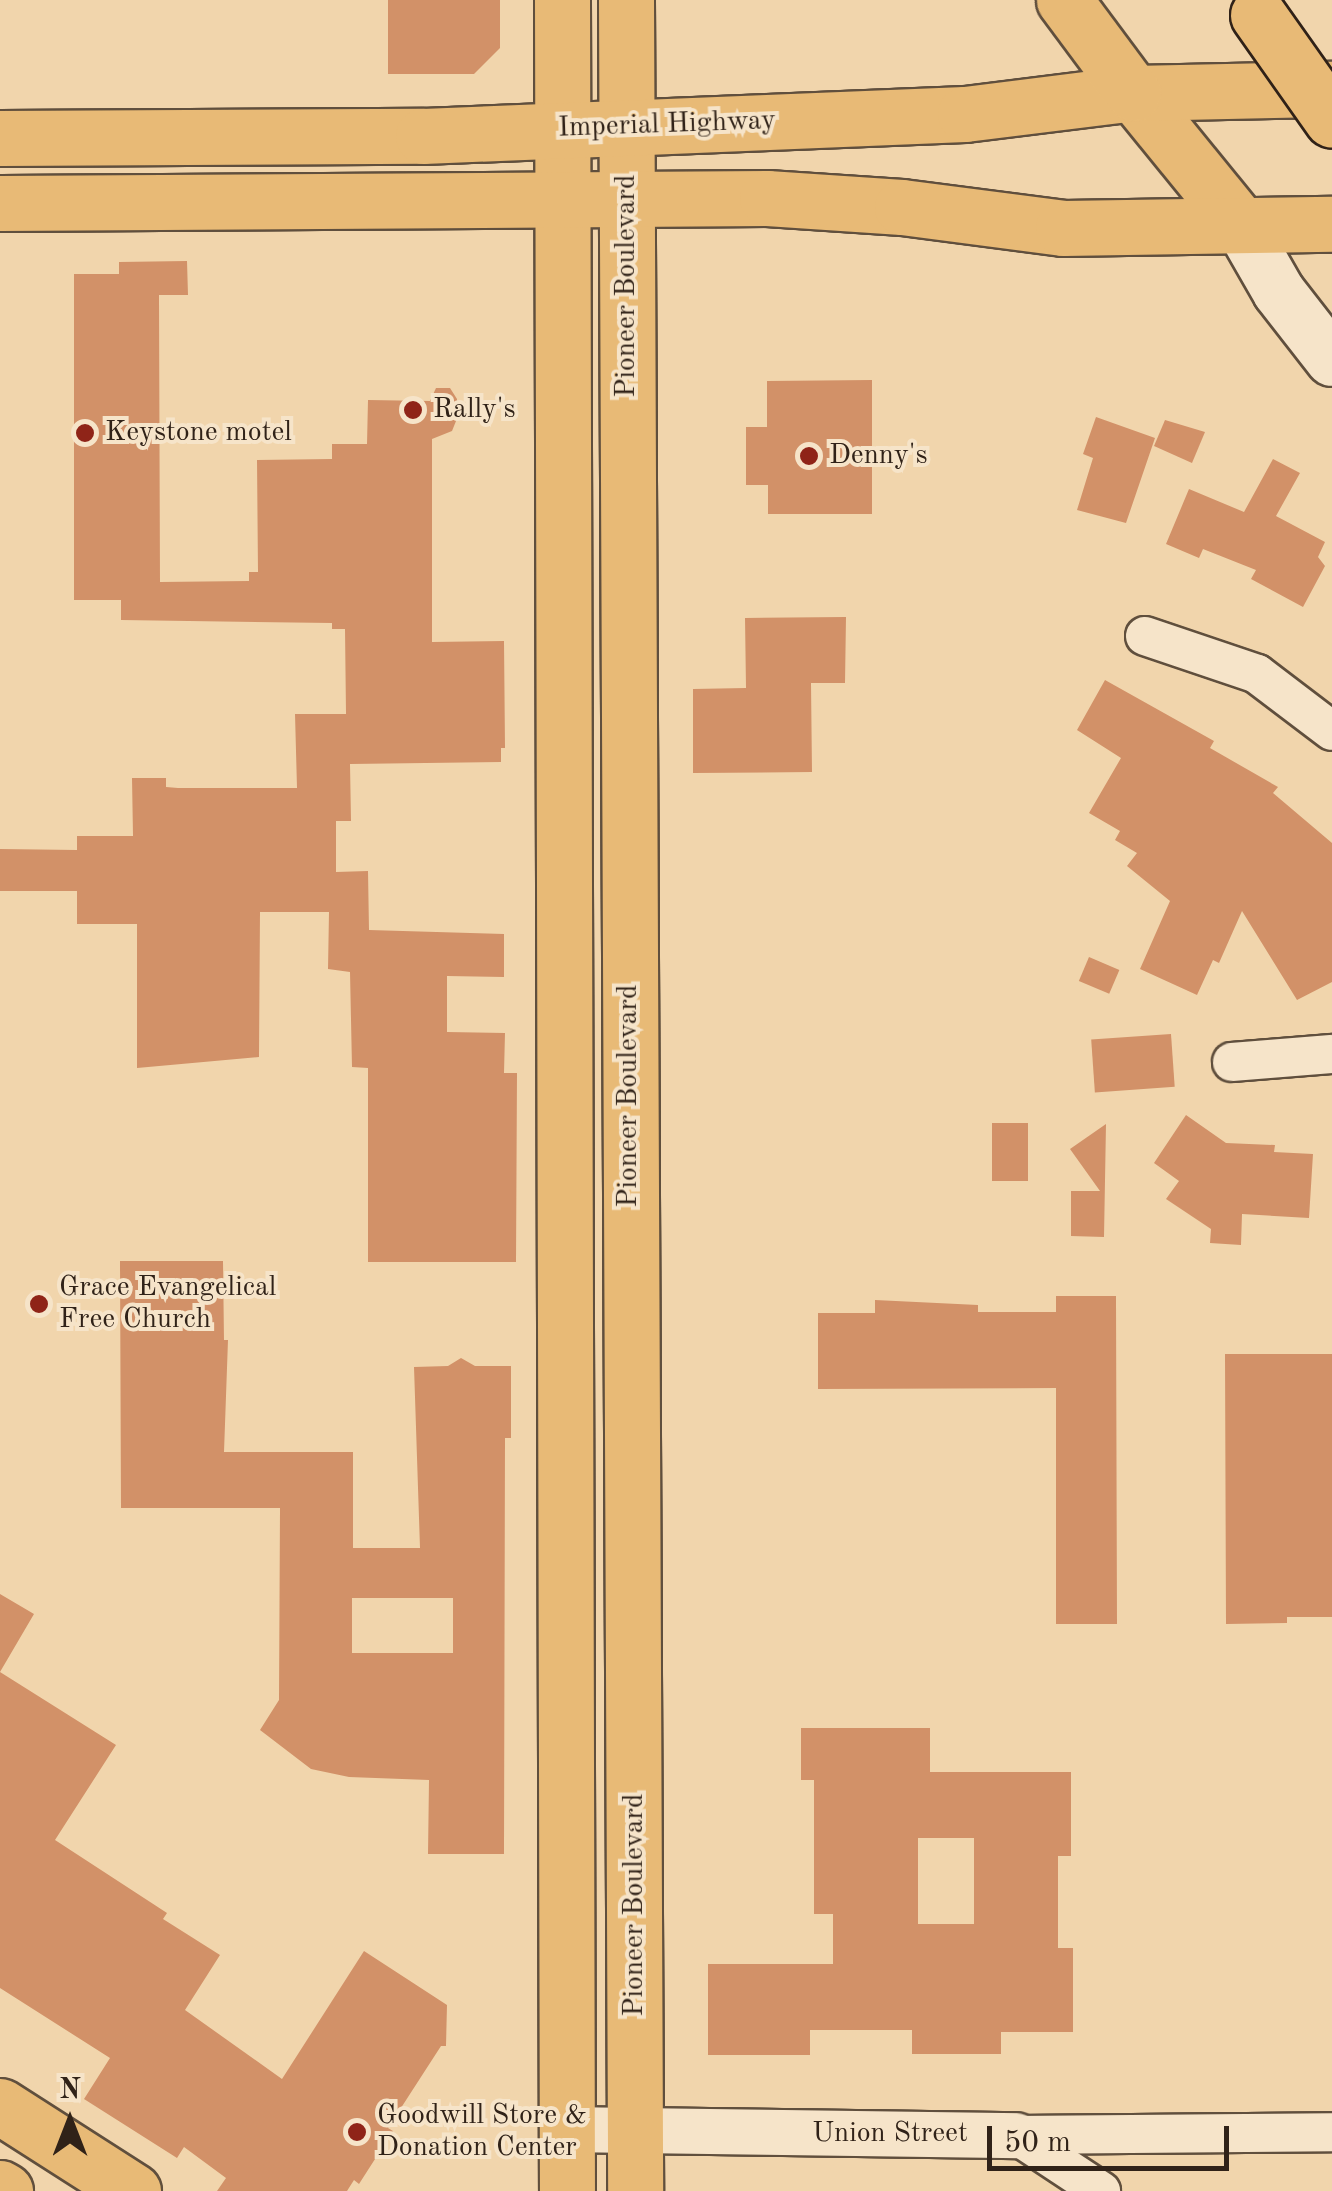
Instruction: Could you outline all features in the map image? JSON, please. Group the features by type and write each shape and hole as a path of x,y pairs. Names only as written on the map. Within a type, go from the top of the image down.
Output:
{"main road":[{"path":"562,0 566,2191"},
{"name":"Pioneer Boulevard","path":"626,0 635,2191"},
{"path":"1064,0 1240,224 1279,292 1332,360"},
{"path":"1254,7 1332,120"},
{"name":"Imperial Highway","path":"0,138 423,136 965,114 1133,92 1332,90"},
{"path":"0,203 841,202 1064,228 1332,224"},
{"path":"0,2106 132,2191"}],"street":[{"path":"1144,636 1257,674 1332,731"},
{"path":"1232,1062 1332,1054"},
{"name":"Union Street","path":"568,2129 636,2133 1016,2135 1332,2132"},
{"path":"1016,2135 1102,2191"}],"building":[{"path":"388,0 500,0 500,48 474,74 388,74"},
{"path":"187,261 188,295 159,295 160,582 249,581 249,572 258,572 257,460 332,459 332,444 367,444 368,400 430,401 436,388 450,388 457,399 458,416 452,431 432,439 432,642 504,641 505,748 501,748 501,762 350,764 351,821 336,821 336,872 368,871 369,930 504,934 504,977 447,976 447,1032 505,1033 504,1073 517,1073 516,1262 368,1262 368,1068 352,1067 350,972 328,969 329,912 260,912 259,1057 137,1068 137,924 77,924 77,891 0,891 0,849 77,850 77,836 133,836 132,778 166,778 166,787 178,788 297,788 295,714 346,714 345,629 332,629 332,623 121,620 121,600 74,600 74,274 119,274 119,262"},
{"name":"Denny's","path":"872,380 872,514 768,514 768,485 746,485 746,427 767,427 767,381"},
{"path":"1096,417 1155,438 1126,523 1077,510 1093,458 1083,454"},
{"path":"1165,420 1205,432 1192,463 1154,446"},
{"path":"1273,459 1300,473 1276,516 1325,542 1318,557 1325,566 1303,607 1251,579 1256,570 1203,549 1199,558 1166,544 1189,489 1244,512"},
{"path":"846,617 845,683 811,683 812,772 693,773 693,689 746,688 745,618"},
{"path":"1105,680 1214,741 1210,748 1278,787 1273,793 1332,843 1332,982 1297,1000 1242,911 1219,963 1213,960 1197,995 1140,969 1170,901 1127,866 1137,853 1115,840 1120,831 1089,813 1121,758 1077,730"},
{"path":"1089,957 1119,970 1109,994 1079,981"},
{"path":"1171,1034 1175,1087 1095,1092 1091,1040"},
{"path":"1186,1115 1226,1143 1275,1145 1274,1152 1313,1154 1309,1218 1242,1214 1241,1245 1210,1243 1211,1229 1166,1199 1179,1181 1154,1163"},
{"path":"992,1123 1028,1123 1028,1181 992,1181"},
{"path":"1106,1124 1104,1237 1071,1236 1071,1191 1100,1191 1070,1149"},
{"path":"120,1261 223,1261 224,1340 228,1340 224,1452 353,1452 353,1548 420,1548 414,1367 448,1366 461,1358 475,1366 511,1366 511,1438 505,1438 504,1854 428,1854 429,1780 349,1777 311,1769 260,1730 279,1700 280,1508 121,1508","holes":["352,1598 453,1598 453,1653 352,1653"]},
{"path":"1056,1296 1116,1296 1117,1624 1056,1624 1056,1388 818,1389 818,1313 875,1313 875,1300 978,1305 978,1312 1056,1312"},
{"path":"1225,1354 1332,1354 1332,1617 1287,1617 1287,1623 1226,1624"},
{"path":"0,1594 34,1614 0,1672"},
{"path":"0,1672 116,1745 55,1840 167,1913 163,1919 220,1955 185,2010 282,2079 364,1951 447,2005 446,2046 441,2046 388,2128 393,2131 359,2184 354,2180 347,2191 217,2191 226,2178 184,2147 177,2158 84,2099 110,2058 0,1988"},
{"path":"801,1728 930,1728 930,1772 1071,1772 1071,1856 1058,1856 1058,1948 1073,1948 1073,2032 1001,2032 1001,2054 912,2054 912,2030 810,2030 810,2055 708,2055 708,1964 833,1964 833,1914 814,1914 814,1780 801,1780","holes":["918,1838 974,1838 974,1924 918,1924"]}],"place":[{"name":"Rally's","path":"413,410"},
{"name":"Keystone motel","path":"85,433"},
{"name":"Denny's","path":"809,456"},
{"name":"Grace Evangelical Free Church","path":"39,1304"},
{"name":"Goodwill Store & Donation Center","path":"357,2132"}]}
